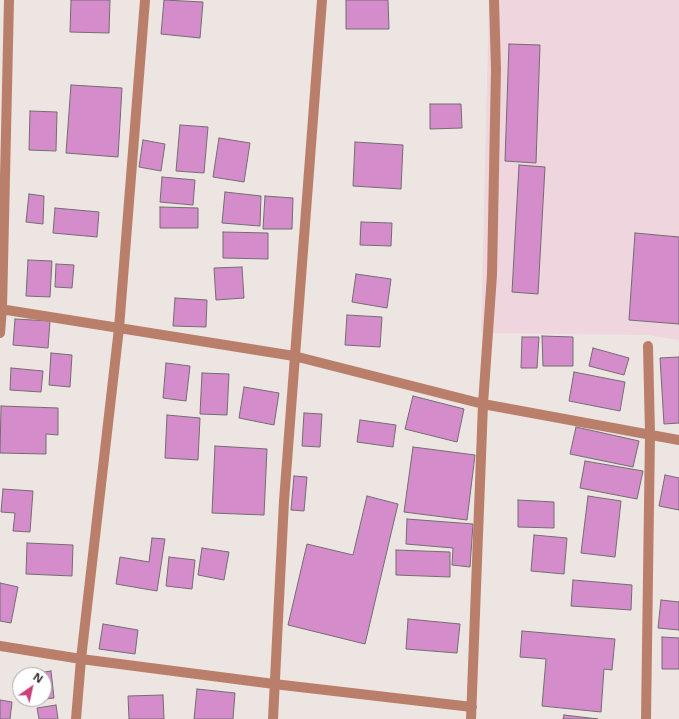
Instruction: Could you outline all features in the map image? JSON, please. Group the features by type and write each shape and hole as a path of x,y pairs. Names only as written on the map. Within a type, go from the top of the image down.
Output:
{"street":[{"path":"0,333 9,0"},
{"path":"76,719 81,659 119,328 145,0"},
{"path":"273,719 284,502 322,0"},
{"path":"471,719 482,404 492,274 496,69 494,0"},
{"path":"1,309 294,356 482,404 679,440"},
{"path":"646,719 650,434 648,346"},
{"path":"0,646 81,659 274,684 472,706"}],"shaded area":[{"path":"489,0 679,0 679,340 648,335 481,333"}],"building":[{"path":"71,0 110,0 109,33 70,32"},
{"path":"164,0 203,2 200,38 161,34"},
{"path":"346,0 388,0 389,29 346,29"},
{"path":"509,44 540,45 536,163 505,161"},
{"path":"71,85 122,88 118,157 66,153"},
{"path":"430,104 461,104 462,128 430,129"},
{"path":"30,111 57,112 56,151 29,150"},
{"path":"180,125 208,127 204,173 176,171"},
{"path":"219,138 250,143 244,182 213,177"},
{"path":"143,140 165,144 161,171 139,167"},
{"path":"355,142 403,145 401,189 353,186"},
{"path":"519,165 545,167 538,294 512,292"},
{"path":"162,177 195,180 193,205 160,202"},
{"path":"225,192 261,196 260,226 222,223"},
{"path":"29,194 44,196 43,224 26,222"},
{"path":"265,196 293,198 292,229 263,229"},
{"path":"160,207 198,208 198,228 160,228"},
{"path":"55,208 99,212 97,237 53,233"},
{"path":"361,222 392,223 391,246 360,245"},
{"path":"223,232 268,233 268,259 223,258"},
{"path":"635,233 679,237 679,324 629,320"},
{"path":"28,260 52,261 50,297 26,296"},
{"path":"56,264 74,265 72,288 55,287"},
{"path":"242,267 244,298 216,300 214,268"},
{"path":"356,274 391,279 387,308 352,302"},
{"path":"175,298 207,300 206,327 173,326"},
{"path":"347,315 382,317 380,347 345,345"},
{"path":"15,319 50,321 48,348 13,345"},
{"path":"542,336 573,337 573,366 543,366"},
{"path":"522,337 539,337 537,368 521,368"},
{"path":"593,348 629,358 624,375 589,366"},
{"path":"51,353 72,355 70,387 49,385"},
{"path":"679,357 679,423 664,424 660,358"},
{"path":"166,363 190,366 186,401 163,398"},
{"path":"11,368 43,371 41,392 10,390"},
{"path":"574,372 625,382 620,411 569,401"},
{"path":"202,373 229,374 227,415 200,414"},
{"path":"244,387 279,393 274,425 239,418"},
{"path":"413,396 464,409 457,442 405,429"},
{"path":"1,406 58,408 58,435 46,434 46,454 0,453"},
{"path":"304,413 322,414 320,447 302,446"},
{"path":"167,415 200,418 198,460 165,458"},
{"path":"360,420 396,425 393,447 357,442"},
{"path":"576,427 639,441 633,467 570,454"},
{"path":"215,446 267,449 264,515 212,513"},
{"path":"413,447 475,455 467,520 404,512"},
{"path":"585,461 643,471 637,499 580,488"},
{"path":"665,475 679,478 679,510 659,506"},
{"path":"294,476 307,477 304,511 291,510"},
{"path":"3,489 33,491 30,532 13,531 15,513 1,512"},
{"path":"367,496 398,504 365,644 288,625 307,544 353,555"},
{"path":"588,496 621,501 615,557 581,553"},
{"path":"518,500 554,502 554,528 518,527"},
{"path":"407,519 473,524 470,567 452,565 453,548 406,544"},
{"path":"534,535 567,538 564,574 531,571"},
{"path":"152,538 165,539 157,591 116,584 120,557 149,562"},
{"path":"27,543 73,545 72,576 26,574"},
{"path":"202,548 229,552 224,580 198,575"},
{"path":"396,550 450,552 450,577 396,575"},
{"path":"169,557 195,560 192,589 166,586"},
{"path":"573,580 632,585 631,610 571,606"},
{"path":"0,583 18,587 11,623 0,621"},
{"path":"661,600 679,602 679,630 658,628"},
{"path":"408,619 460,624 457,653 406,649"},
{"path":"103,624 138,630 135,654 99,649"},
{"path":"522,631 615,639 612,670 604,669 601,712 542,706 546,659 520,657"},
{"path":"662,637 679,638 679,669 662,669"},
{"path":"52,680 54,698 52,698"},
{"path":"197,689 235,693 233,719 194,719"},
{"path":"163,695 164,719 129,719 128,696"},
{"path":"0,700 12,702 10,719 0,719"},
{"path":"56,705 58,719 39,719 37,708 52,707 52,706"},
{"path":"564,715 598,719 563,719"}]}
